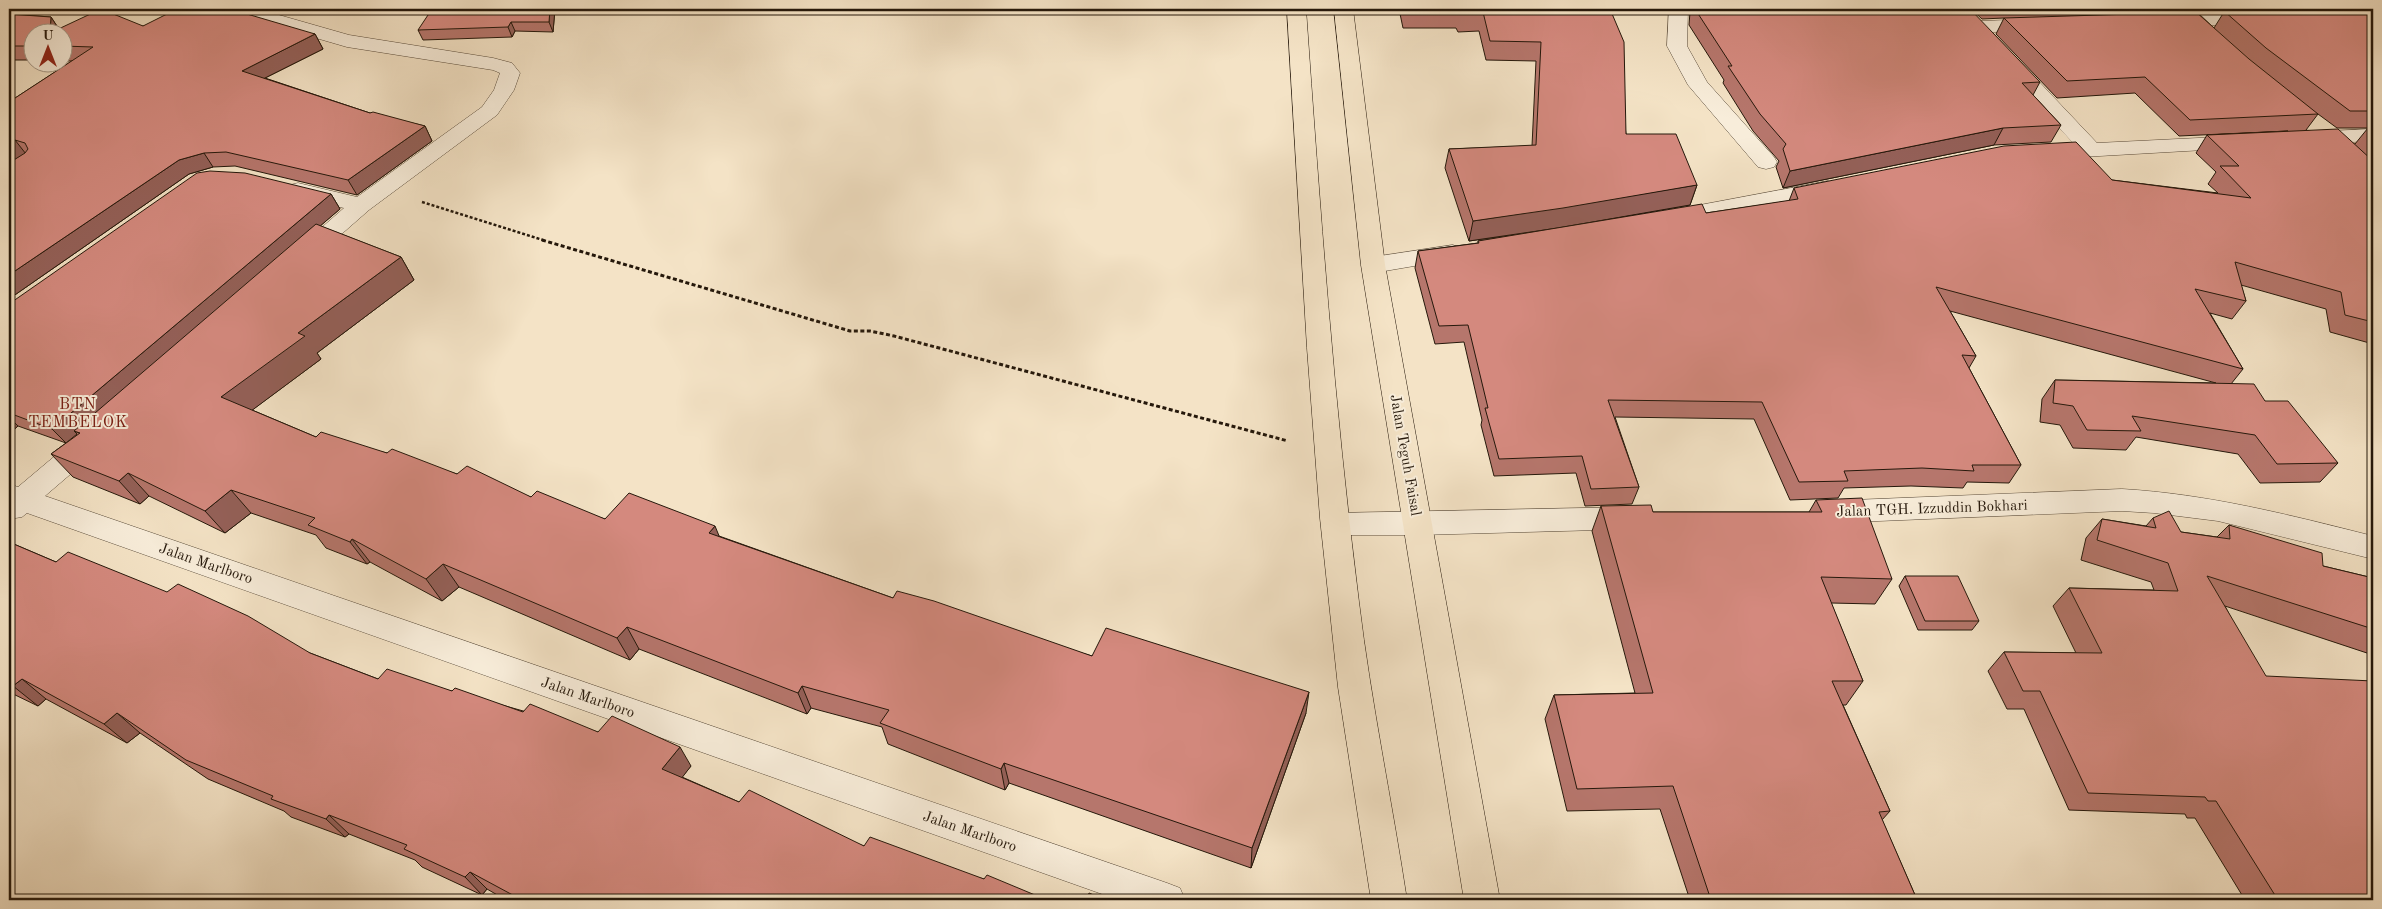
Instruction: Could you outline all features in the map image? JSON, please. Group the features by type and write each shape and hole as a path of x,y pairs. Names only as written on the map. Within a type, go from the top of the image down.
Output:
{"highway":[{"path":"1296,9 1317,330 1336,524 1354,688 1389,900"},
{"name":"Jalan Teguh Faisal","path":"1343,9 1373,265 1482,900"}],"street":[{"path":"230,9 242,10 347,41 493,64 510,72 504,90 490,111 361,205 286,271"},
{"path":"1678,9 1677,46 1698,85 1766,162"},
{"path":"1959,9 2092,150"},
{"path":"2185,14 2211,39"},
{"path":"2152,21 2185,14 2277,19"},
{"path":"1978,27 2055,25"},
{"path":"2308,119 2352,156"},
{"path":"2291,139 2373,135"},
{"path":"2023,153 2261,141"},
{"path":"1645,222 1848,184"},
{"path":"279,186 361,205"},
{"path":"1373,265 1471,250"},
{"path":"14,502 106,427"},
{"name":"Jalan TGH. Izzuddin Bokhari","path":"1802,513 2122,500 2154,501 2219,509 2373,548"},
{"name":"Jalan Marlboro","path":"14,502 1167,900"},
{"path":"1336,524 1418,524 1664,517"}],"path":[{"path":"384,189 555,244 850,331 870,331 894,336 1329,452"}],"building":[{"path":"101,9 143,26 177,9 230,9 315,34 242,71 370,113 373,112 425,126 348,180 226,152 204,153 179,160 9,275 9,163 28,149 25,143 15,140 9,143 9,102 55,72 72,72 72,61 93,47 72,46 72,23"},
{"path":"432,9 550,9 549,22 511,22 508,27 418,30"},
{"path":"1460,9 1610,9 1624,42 1626,134 1676,134 1697,185 1473,221 1449,149 1536,145 1541,42 1490,41 1483,12 1461,13"},
{"path":"1695,9 1970,9 2040,82 2022,83 2061,125 2003,128 1790,171 1783,149 1786,144 1760,114 1728,66 1732,66"},
{"path":"2373,10 2373,111 2350,111 2266,48 2224,11"},
{"path":"2196,12 2249,59 2318,114 2190,120 2145,77 2067,81 2004,18"},
{"path":"9,14 51,17 51,22 22,22 22,46 9,46"},
{"path":"2338,129 2373,161 2373,322 2345,315 2341,292 2235,262 2246,301 2195,289 2243,369 1936,287 1976,356 1962,355 2021,465 1972,465 1974,471 1922,468 1844,471 1848,481 1799,482 1762,402 1608,400 1639,487 1591,489 1582,456 1499,459 1485,408 1488,408 1468,325 1439,326 1418,251 1479,243 1478,241 1702,204 1706,213 1798,199 1794,188 2004,146 2076,142 2112,180 2251,198 2220,166 2239,166 2207,135"},
{"path":"210,171 245,173 331,194 52,429 9,413 9,304 197,173"},
{"path":"316,224 401,257 298,333 305,336 221,397 316,437 321,432 387,453 392,449 457,474 467,466 531,497 537,491 605,519 629,493 715,526 709,533 893,598 897,591 934,601 1092,656 1106,628 1309,692 1252,848 1004,763 1001,769 880,723 889,710 802,686 798,693 627,627 617,638 443,564 426,579 352,539 350,542 308,525 315,518 231,490 205,511 128,473 119,481 51,454 80,433 74,431"},
{"path":"2055,380 2254,384 2265,401 2288,401 2338,463 2277,464 2255,435 2132,416 2141,431 2087,430 2073,406 2053,403"},
{"path":"1862,498 1892,579 1821,577 1863,681 1832,681 1890,811 1879,812 1915,895 1823,900 1711,900 1673,786 1577,789 1554,695 1653,693 1601,506 1651,505 1653,512 1822,512 1816,500"},
{"path":"2169,511 2181,532 2230,539 2229,525 2322,553 2323,566 2373,578 2373,629 2207,576 2266,676 2373,681 2373,900 2278,900 2216,801 2208,801 2205,797 2088,793 2040,691 2023,691 2004,652 2102,653 2069,588 2178,591 2168,563 2097,540 2102,519 2156,528 2153,518"},
{"path":"9,542 56,562 68,552 167,592 178,584 248,616 310,653 378,679 387,669 452,691 455,688 523,712 530,704 598,732 612,716 680,747 662,769 739,802 749,790 864,846 870,837 984,879 987,875 1047,900 522,900 470,872 465,877 404,849 407,845 329,815 326,819 271,799 273,796 186,760 117,713 104,724 22,679 13,686 9,684"},
{"path":"1905,576 1958,576 1979,621 1925,621"},
{"path":"1089,893 1106,900 1086,900"}],"district":[{"name":"BTN TEMBELOK","path":"78,412"}]}
